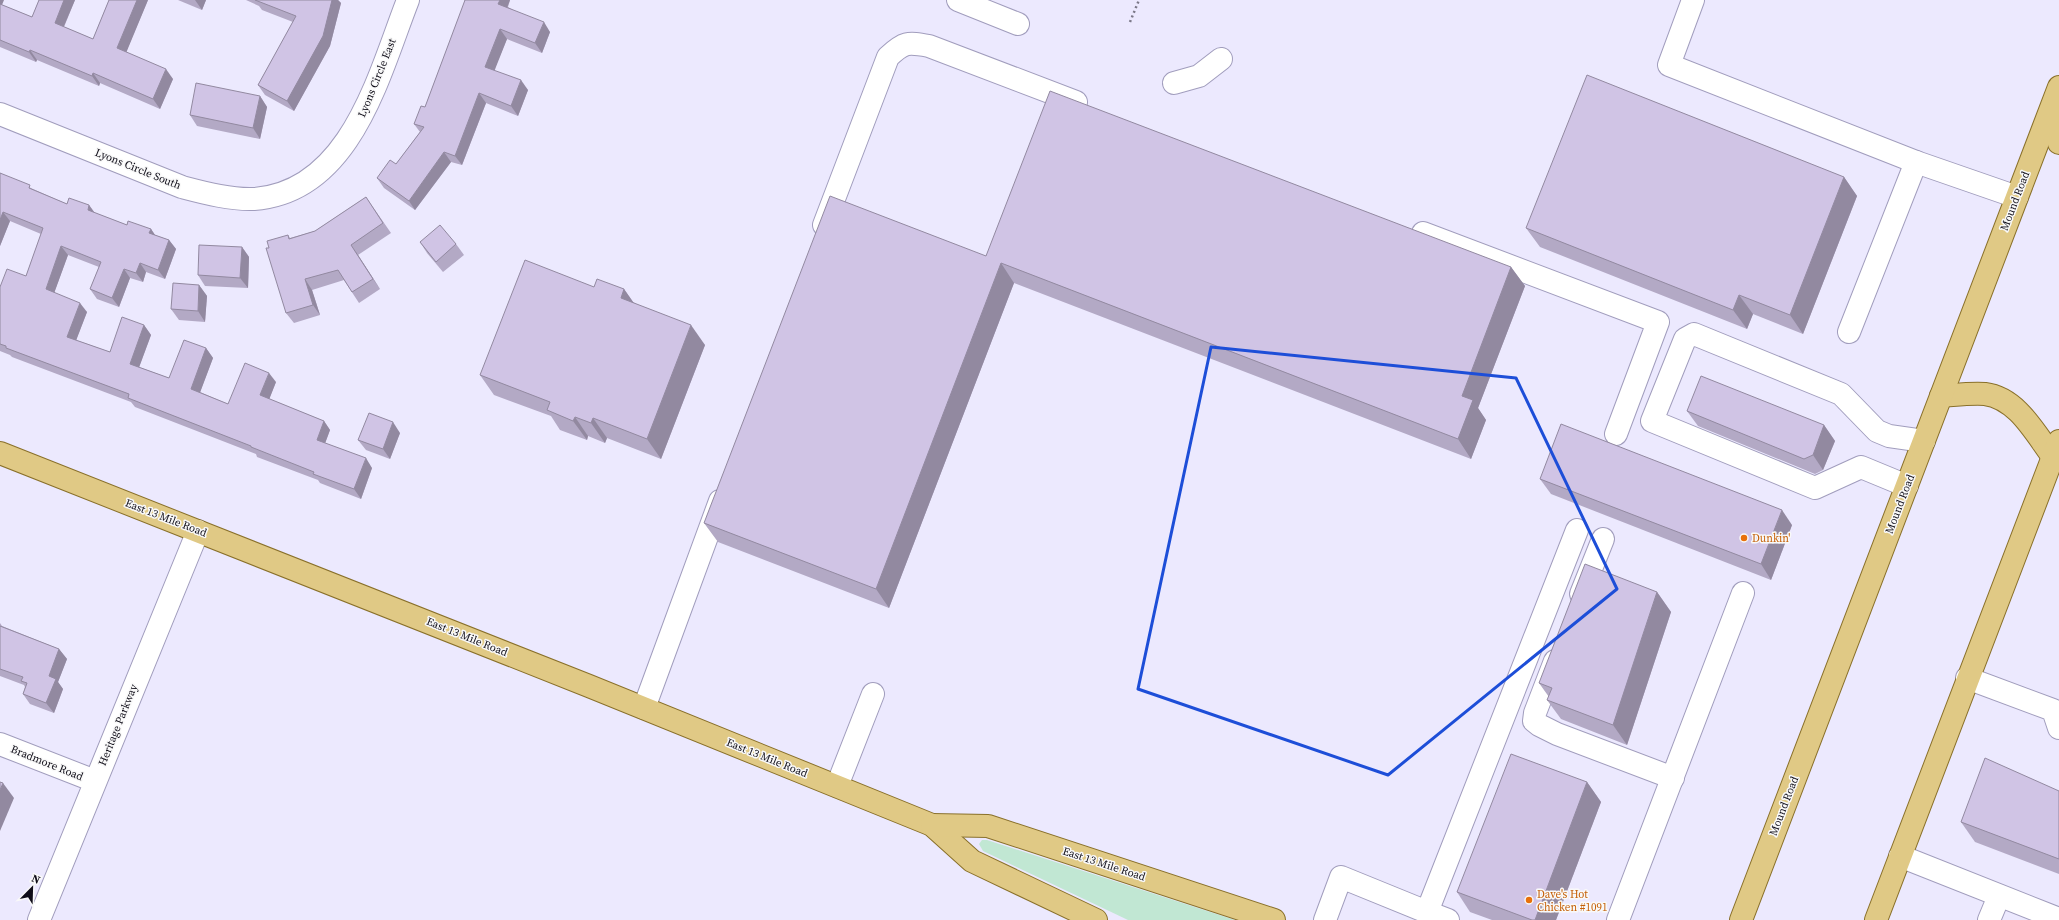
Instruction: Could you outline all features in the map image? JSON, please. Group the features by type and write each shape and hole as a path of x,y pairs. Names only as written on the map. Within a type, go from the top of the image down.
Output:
{"main road":[{"path":"2057,93 2059,143"},
{"name":"Mound Road","path":"1741,920 2057,93"},
{"path":"1876,920 1968,678 2057,452 2012,406 1999,398 1985,394 1942,396"},
{"name":"East 13 Mile Road","path":"0,453 198,530 644,708 932,825 972,861 1096,920"},
{"name":"East 13 Mile Road","path":"932,825 988,826 1274,920"}],"street":[{"name":"Lyons Circle East","path":"281,194 310,180 331,161 348,140 366,111 408,0"},
{"path":"1693,0 1669,65 1916,162 2017,197"},
{"path":"969,2 1018,24"},
{"path":"817,244 888,57 897,49 910,42 929,46 1092,108"},
{"path":"1174,83 1199,76 1221,59"},
{"name":"Lyons Circle South","path":"0,114 197,191 254,199 281,194"},
{"path":"1849,332 1916,162"},
{"path":"1405,226 1658,322 1616,434"},
{"path":"1907,486 1861,467 1815,488 1652,422 1685,339 1694,334 1841,394 1877,431 1889,436 1924,441"},
{"path":"644,708 727,482"},
{"name":"Heritage Parkway","path":"39,920 198,530"},
{"path":"1427,912 1577,530"},
{"path":"1574,612 1603,539"},
{"path":"1618,920 1743,593"},
{"path":"1563,640 1535,713 1534,721 1558,734 1673,778"},
{"path":"1968,678 2057,714"},
{"path":"837,786 873,694"},
{"name":"Bradmore Road","path":"0,744 95,781"},
{"path":"1900,856 2059,920"},
{"path":"1325,920 1342,877 1448,920"},
{"path":"1989,920 1999,896"}],"path":[{"path":"1130,22 1139,0"}],"highlighted area":[{"path":"1211,347 1516,378 1617,589 1388,775 1138,689"}],"green space":[{"path":"982,840 987,840 1235,920 1128,920 983,851 979,844"}],"building":[{"path":"39,0 64,0 55,23 93,39 109,0 137,0 117,48 166,69 153,99 93,73 92,76 30,50 29,52 0,40 0,4 32,17"},
{"path":"255,0 332,0 323,36 287,101 258,85 296,16"},
{"path":"465,0 500,0 498,4 544,22 535,43 500,29 485,67 521,80 511,106 479,93 455,156 444,152 409,201 377,178 390,160 396,164 424,127 414,124 421,106 425,107"},
{"path":"1587,75 1844,177 1790,315 1739,295 1733,310 1526,228"},
{"path":"196,83 260,96 253,128 190,115"},
{"path":"1050,91 1511,267 1462,396 1473,400 1458,439 1001,263 876,589 704,523 830,196 986,256"},
{"path":"0,173 30,185 29,188 67,204 69,198 89,205 88,210 127,225 128,221 151,229 149,233 169,240 158,270 140,263 136,273 124,269 112,298 90,289 101,262 61,246 46,289 80,303 67,337 110,352 122,317 144,325 130,364 169,378 184,340 206,348 191,389 228,404 245,363 269,373 260,395 324,421 317,440 366,458 354,489 313,474 314,472 251,446 128,398 129,394 6,348 6,346 0,344 0,287 7,269 26,276 43,228 3,212 0,220"},
{"path":"366,197 383,223 351,245 373,279 352,292 338,270 305,279 313,305 286,313 266,248 269,248 267,241 288,235 289,239 315,231"},
{"path":"440,225 456,244 436,262 420,242"},
{"path":"199,245 242,247 240,278 198,275"},
{"path":"525,260 594,287 597,279 624,289 621,298 691,325 647,439 593,418 591,423 575,417 573,421 547,410 550,402 480,375"},
{"path":"173,283 199,285 198,311 171,309"},
{"path":"1701,376 1824,425 1813,455 1804,459 1687,411"},
{"path":"369,413 393,422 383,449 358,440"},
{"path":"1561,424 1782,510 1761,564 1540,479"},
{"path":"1585,564 1657,592 1613,725 1547,700 1552,688 1539,683"},
{"path":"0,626 59,649 49,676 56,679 46,703 23,694 27,683 21,681 23,677 0,669"},
{"path":"1511,754 1587,782 1535,920 1457,892"},
{"path":"1985,758 2059,791 2059,859 1961,822"},
{"path":"0,782 3,783 0,790"}],"place":[{"name":"Dunkin'","path":"1744,538"},
{"name":"Dave's Hot Chicken #1091","path":"1529,900"}]}
